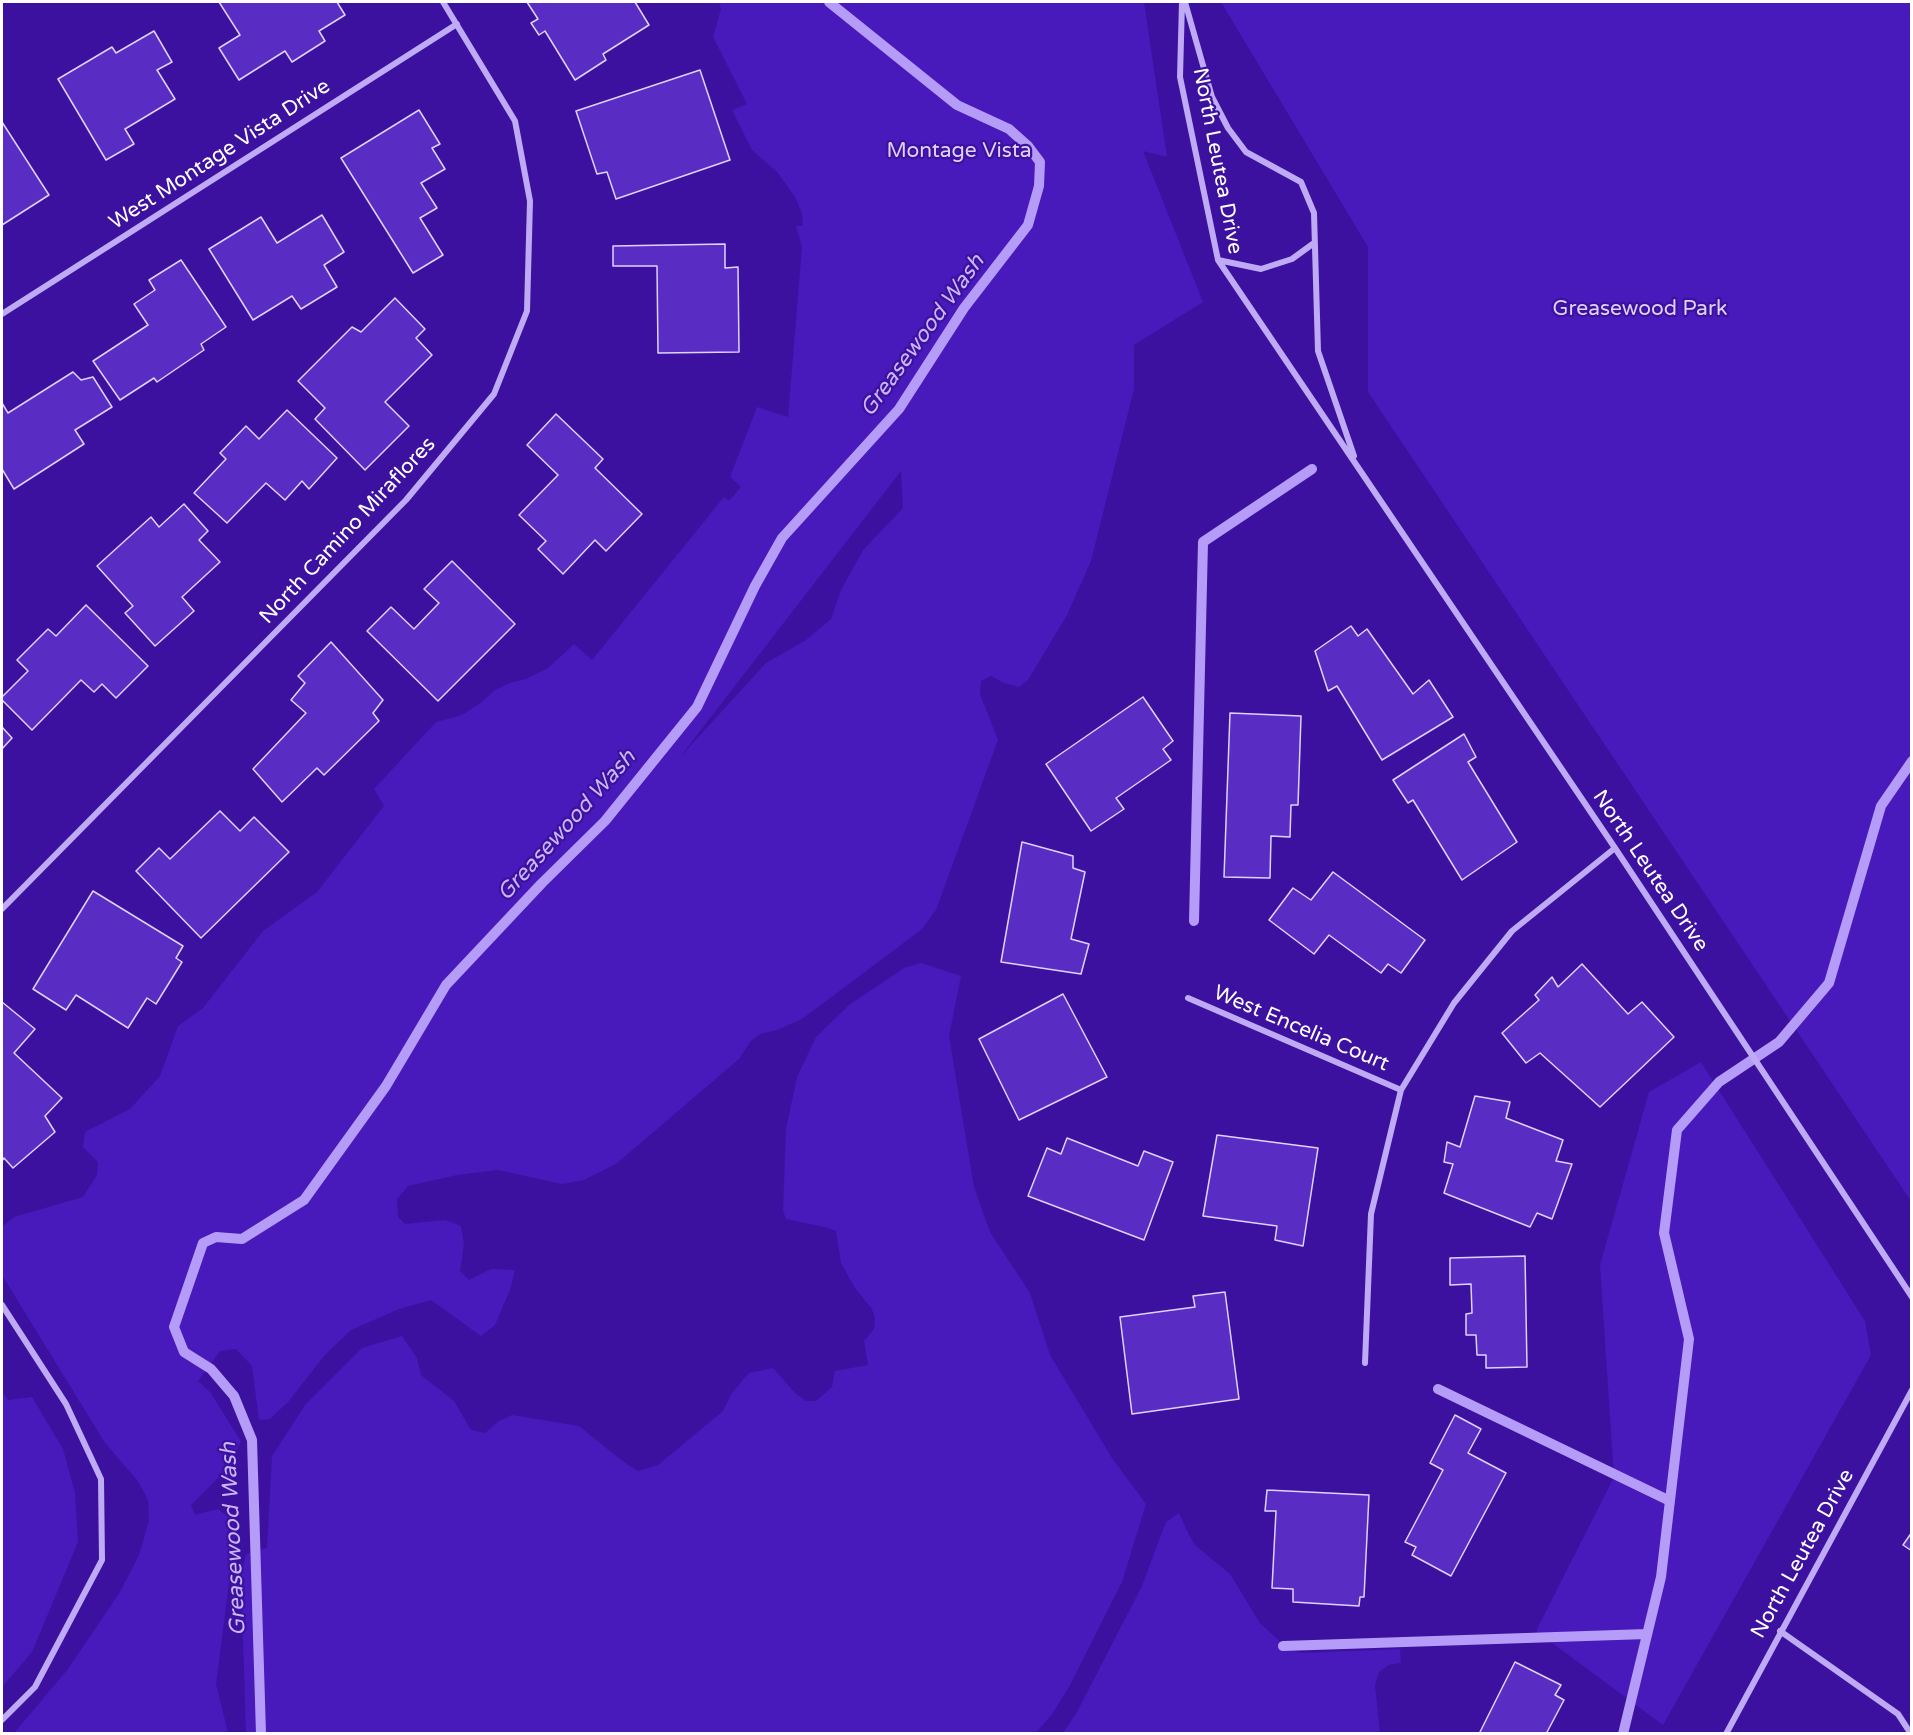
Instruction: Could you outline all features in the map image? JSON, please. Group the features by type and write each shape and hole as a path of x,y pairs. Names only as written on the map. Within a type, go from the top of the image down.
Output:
{"street":[{"name":"North Camino Miraflores","path":"2,909 406,500 494,394 527,311 530,201 515,121 443,2"},
{"name":"North Leutea Drive","path":"1184,2 1212,97 1228,128 1246,152 1301,182 1314,213 1318,351 1357,465"},
{"name":"North Leutea Drive","path":"1184,2 1180,77 1218,260 1615,848 1911,1297"},
{"name":"West Montage Vista Drive","path":"2,314 457,24"},
{"path":"1218,260 1262,268 1293,259 1314,243"},
{"name":"West Encelia Court","path":"1365,1364 1371,1214 1401,1090 1454,1003 1512,931 1615,848"},
{"name":"West Encelia Court","path":"1188,998 1401,1090"},
{"path":"2,1305 66,1404 100,1479 102,1560 35,1687 2,1720"},
{"name":"North Leutea Drive","path":"1726,1734 1911,1390"},
{"path":"1780,1631 1898,1714 1911,1734"}],"green space":[{"name":"Montage Vista","path":"719,2 1144,2 1167,157 1143,151 1203,302 1134,345 1134,389 1091,561 1067,615 1028,680 1019,687 991,676 981,681 980,694 998,740 936,910 921,930 802,1019 777,1030 760,1034 750,1042 739,1059 616,1164 584,1180 562,1184 498,1170 457,1175 408,1186 397,1199 398,1217 405,1224 445,1220 461,1226 464,1244 460,1271 469,1280 491,1269 515,1270 510,1290 495,1325 481,1336 431,1300 399,1309 351,1330 324,1356 288,1402 270,1419 259,1420 252,1366 236,1349 220,1351 198,1381 210,1392 241,1441 229,1467 191,1505 195,1515 218,1509 233,1521 235,1537 216,1684 228,1733 14,1733 68,1669 120,1592 139,1555 149,1520 148,1500 138,1481 105,1443 2,1275 2,1227 14,1217 83,1197 97,1175 98,1162 83,1147 85,1132 130,1109 160,1076 178,1026 203,1008 263,931 317,892 384,806 374,789 436,722 462,715 495,690 548,668 574,644 592,660 724,497 729,501 741,487 730,477 757,407 788,417 802,247 796,226 803,226 802,213 795,197 778,173 752,150 732,110 747,104 713,37 721,9","holes":["901,471 903,508 863,550 841,590 831,619 806,640 766,663 680,757"]},
{"name":"Greasewood Park","path":"1221,2 1911,2 1911,1201 1368,392 1368,247"},
{"path":"921,963 961,976 949,1036 974,1187 990,1232 1030,1293 1050,1355 1112,1458 1146,1504 1122,1582 1069,1687 1052,1714 1036,1733 246,1733 241,1576 246,1554 267,1548 272,1456 305,1405 362,1348 402,1336 417,1358 421,1375 454,1401 471,1430 485,1433 499,1421 512,1415 579,1426 638,1471 658,1465 723,1411 731,1394 749,1373 773,1368 795,1393 806,1401 816,1401 832,1387 835,1371 868,1365 864,1341 874,1329 875,1318 872,1309 855,1288 841,1263 836,1231 786,1219 783,1210 786,1129 797,1077 816,1037 849,1005 904,968"},
{"path":"1701,1062 1865,1321 1871,1355 1663,1725 1536,1631 1614,1477 1600,1265 1649,1092"},
{"path":"2,1391 8,1400 32,1397 63,1449 75,1493 78,1542 32,1652 2,1687"},
{"path":"1179,1513 1196,1546 1230,1574 1260,1623 1289,1650 1302,1653 1400,1649 1401,1663 1388,1665 1379,1672 1375,1685 1380,1733 1063,1733 1077,1712 1142,1586 1166,1522"}],"building":[{"path":"219,2 337,2 345,15 319,31 325,41 292,62 285,51 239,80 219,48 240,35"},
{"path":"527,2 635,2 649,25 603,54 606,60 575,80 545,31 539,35 531,23 538,19"},
{"path":"154,31 172,62 157,70 175,99 125,129 134,144 106,160 58,79 112,47 116,53"},
{"path":"700,70 730,160 616,199 607,172 597,174 576,111"},
{"path":"419,110 440,144 432,148 445,169 421,183 437,208 420,218 443,255 413,273 341,158"},
{"path":"2,122 49,195 2,225"},
{"path":"322,215 344,252 324,265 337,287 301,309 292,296 253,320 209,249 261,217 277,243"},
{"path":"725,244 725,268 738,267 739,352 658,353 657,266 613,266 613,246"},
{"path":"181,260 226,327 201,344 204,350 157,382 154,378 120,400 93,361 148,325 134,304 155,290 149,280"},
{"path":"395,298 425,329 416,338 432,355 385,402 409,426 365,470 315,419 325,408 298,381 352,327 361,332"},
{"path":"73,372 81,380 93,377 112,407 75,430 84,444 14,489 2,469 2,403 8,413"},
{"path":"287,410 337,458 309,489 302,481 285,500 266,483 227,523 194,493 226,459 220,453 246,426 259,439"},
{"path":"556,414 603,459 595,468 642,514 606,551 595,540 563,574 538,549 546,541 519,515 558,475 527,445"},
{"path":"184,504 208,531 199,540 220,562 182,597 194,611 155,646 125,613 133,606 97,566 151,517 159,527"},
{"path":"452,561 515,624 438,701 367,631 391,607 414,629 439,603 424,589"},
{"path":"86,605 148,666 116,698 102,684 94,692 81,680 32,730 2,700 2,697 28,671 17,660 48,629 56,636"},
{"path":"1351,626 1358,636 1367,629 1413,694 1429,680 1453,717 1382,760 1337,686 1328,691 1315,651"},
{"path":"331,642 383,700 373,713 379,721 324,775 317,768 282,802 253,769 306,713 291,700 305,683 298,676"},
{"path":"1143,697 1173,741 1163,749 1171,760 1116,798 1124,809 1091,831 1046,764"},
{"path":"1230,713 1301,716 1298,805 1291,805 1290,837 1271,836 1270,878 1224,877"},
{"path":"2,727 12,738 2,749"},
{"path":"1464,734 1476,757 1468,762 1517,842 1462,880 1413,800 1408,803 1393,780"},
{"path":"220,811 240,831 254,817 289,852 201,938 136,871 159,848 170,859"},
{"path":"1022,842 1073,856 1073,868 1085,872 1071,939 1089,944 1081,974 1001,962"},
{"path":"1333,872 1425,940 1401,973 1388,964 1381,973 1329,935 1314,954 1269,920 1293,888 1311,900"},
{"path":"93,891 183,946 176,958 182,962 156,1004 147,998 128,1028 76,995 66,1010 33,989"},
{"path":"1582,964 1628,1014 1642,1002 1674,1037 1600,1107 1540,1053 1526,1063 1502,1033 1539,1000 1535,995 1552,977 1558,987"},
{"path":"1063,994 1107,1077 1019,1120 979,1039"},
{"path":"2,1002 35,1029 14,1053 62,1098 45,1116 55,1132 13,1168 4,1158 2,1161"},
{"path":"1475,1096 1510,1102 1506,1118 1563,1140 1556,1161 1572,1164 1552,1219 1537,1213 1530,1227 1444,1193 1453,1164 1444,1162 1447,1142 1460,1147"},
{"path":"1217,1135 1318,1148 1303,1246 1275,1240 1277,1226 1203,1216"},
{"path":"1067,1138 1138,1166 1144,1151 1173,1162 1144,1240 1028,1196 1047,1148 1061,1154"},
{"path":"1525,1256 1527,1367 1486,1368 1486,1355 1477,1355 1476,1335 1466,1335 1466,1314 1472,1313 1471,1284 1450,1285 1450,1258"},
{"path":"1225,1292 1239,1399 1132,1414 1120,1317 1195,1307 1193,1296"},
{"path":"1455,1415 1481,1429 1468,1453 1506,1473 1451,1576 1412,1555 1416,1547 1405,1542 1443,1470 1430,1463"},
{"path":"1267,1490 1369,1495 1364,1597 1360,1597 1359,1606 1293,1602 1293,1589 1272,1588 1276,1511 1265,1511"},
{"path":"1912,1532 1912,1551 1903,1545"},
{"path":"1515,1662 1561,1685 1555,1695 1564,1700 1546,1734 1479,1734"}],"waterway":[{"name":"Greasewood Wash","path":"261,1734 252,1440 234,1396 211,1369 184,1352 174,1327 203,1243 216,1237 242,1239 304,1200 386,1086 446,985 542,883 605,821 697,707 755,586 782,538 899,409 964,308 1028,225 1039,186 1040,162 1028,146 1009,129 957,105 829,2"},
{"path":"1194,921 1203,542 1312,469"},
{"path":"1623,1734 1661,1577 1689,1339 1664,1233 1677,1130 1719,1082 1779,1042 1829,983 1881,806 1912,761"},
{"path":"1438,1389 1670,1501"},
{"path":"1283,1646 1647,1634"}]}
